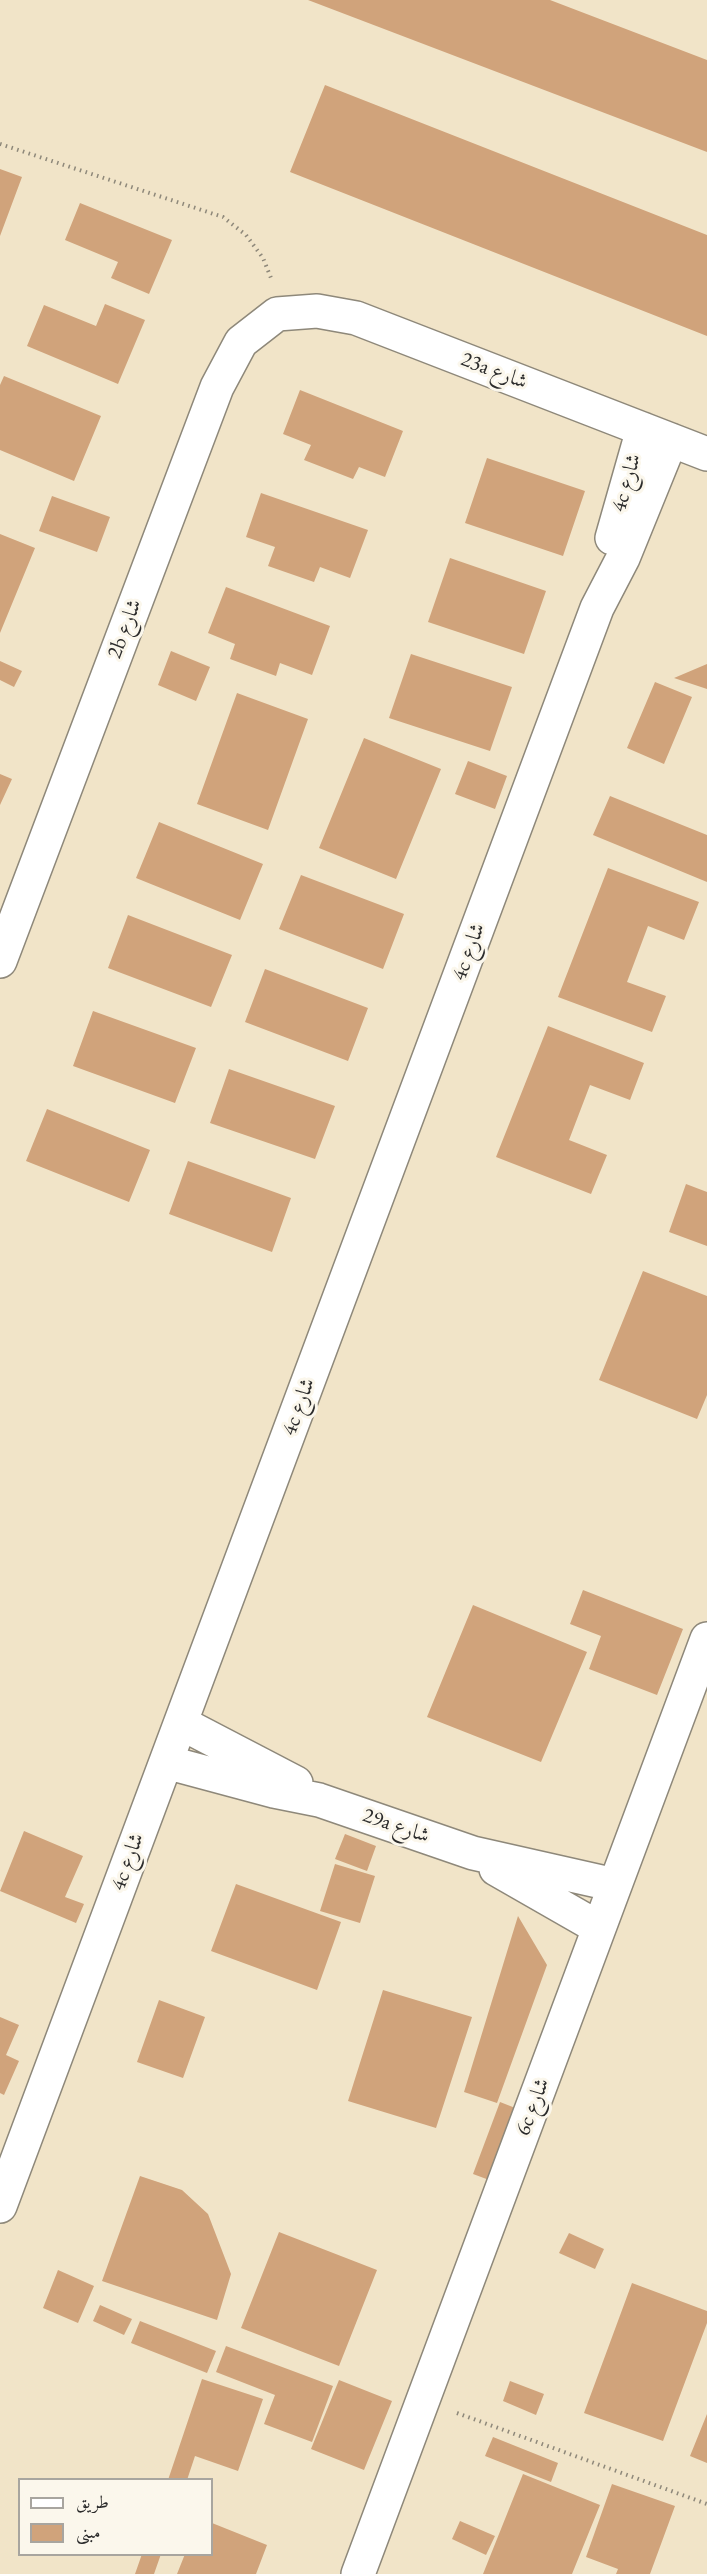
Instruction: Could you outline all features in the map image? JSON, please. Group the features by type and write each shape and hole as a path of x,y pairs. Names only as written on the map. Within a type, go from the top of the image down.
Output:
{"street":[{"name":"23a شارع","path":"277,314 317,311 356,318 707,454"},
{"name":"2b شارع","path":"0,961 217,387 241,342 277,314"},
{"name":"4c شارع","path":"0,2206 597,608 623,558 657,435"},
{"name":"6c شارع","path":"358,2574 707,1639"},
{"name":"29a شارع","path":"181,1723 282,1776 319,1800"},
{"name":"29a شارع","path":"166,1762 274,1791 319,1800 473,1852 615,1886"},
{"name":"29a شارع","path":"473,1852 497,1870 599,1928"}],"path":[{"path":"0,144 223,217 246,235 263,258 273,285 277,314"},
{"path":"423,2401 707,2504"}],"building":[{"path":"308,0 550,0 707,60 707,152"},
{"path":"325,85 707,235 707,336 290,172"},
{"path":"0,169 22,177 0,236"},
{"path":"80,203 172,240 149,294 111,278 118,262 65,240"},
{"path":"105,304 145,320 118,384 27,346 44,305 96,326"},
{"path":"4,376 101,416 74,481 0,450 0,385"},
{"path":"300,390 403,431 385,477 359,467 353,479 304,460 311,445 283,434"},
{"path":"487,458 585,491 563,556 465,523"},
{"path":"261,493 368,530 350,578 320,567 314,582 268,566 275,547 246,537"},
{"path":"52,496 110,517 97,552 39,531"},
{"path":"0,534 35,548 0,633"},
{"path":"450,558 546,591 524,654 428,622"},
{"path":"226,587 330,626 312,675 280,663 276,676 230,659 235,644 208,633"},
{"path":"171,651 210,667 196,701 158,685"},
{"path":"411,654 512,687 490,751 389,718"},
{"path":"0,661 22,671 14,687 0,680"},
{"path":"707,664 707,689 674,678"},
{"path":"655,682 692,697 664,764 627,748"},
{"path":"237,693 308,719 268,830 197,804"},
{"path":"364,738 441,769 396,879 319,848"},
{"path":"468,761 507,776 495,809 455,794"},
{"path":"0,774 12,779 0,805"},
{"path":"610,796 707,835 707,882 593,835"},
{"path":"159,822 263,864 240,920 136,878"},
{"path":"608,868 699,902 684,940 648,926 627,982 666,996 652,1032 558,997"},
{"path":"301,875 404,914 383,969 279,929"},
{"path":"128,915 232,955 211,1007 108,968"},
{"path":"265,969 368,1008 348,1061 245,1022"},
{"path":"93,1011 196,1048 175,1103 73,1066"},
{"path":"548,1026 644,1063 630,1100 590,1085 569,1140 607,1155 591,1194 496,1157"},
{"path":"229,1069 335,1106 315,1159 210,1123"},
{"path":"47,1109 150,1150 129,1202 26,1161"},
{"path":"188,1161 291,1198 272,1252 169,1214"},
{"path":"686,1184 707,1192 707,1246 669,1232"},
{"path":"643,1271 707,1296 707,1395 697,1419 599,1380"},
{"path":"583,1590 683,1629 657,1695 589,1669 601,1636 570,1624"},
{"path":"473,1605 587,1652 541,1762 427,1717"},
{"path":"24,1831 83,1856 65,1897 84,1904 76,1923 0,1891"},
{"path":"345,1834 376,1846 367,1871 335,1859"},
{"path":"335,1864 375,1876 360,1923 320,1911"},
{"path":"236,1884 341,1922 317,1990 211,1951"},
{"path":"518,1916 547,1965 497,2103 464,2092"},
{"path":"383,1990 472,2017 436,2128 348,2101"},
{"path":"159,2000 205,2017 183,2078 137,2062"},
{"path":"0,2017 19,2025 6,2055 19,2061 4,2095 0,2093"},
{"path":"500,2102 528,2113 500,2184 473,2174"},
{"path":"140,2176 182,2190 208,2214 231,2274 217,2320 102,2281"},
{"path":"279,2232 377,2270 339,2366 241,2328"},
{"path":"569,2233 604,2249 595,2269 559,2253"},
{"path":"58,2270 94,2286 78,2323 43,2308"},
{"path":"632,2283 707,2311 707,2323 663,2441 584,2413"},
{"path":"100,2305 132,2319 124,2335 93,2321"},
{"path":"140,2321 216,2351 207,2373 131,2343"},
{"path":"226,2346 333,2386 312,2442 264,2424 275,2395 216,2372"},
{"path":"202,2379 263,2399 238,2471 195,2456 188,2478 169,2478"},
{"path":"339,2380 392,2401 364,2470 311,2449"},
{"path":"510,2381 544,2394 536,2415 503,2401"},
{"path":"707,2414 707,2463 690,2456"},
{"path":"493,2437 558,2463 551,2482 485,2456"},
{"path":"523,2474 600,2505 572,2574 483,2574"},
{"path":"612,2484 675,2506 650,2574 616,2574 618,2569 586,2557"},
{"path":"460,2521 495,2536 486,2555 452,2539"},
{"path":"213,2523 267,2545 256,2574 177,2574 184,2556 213,2556"},
{"path":"141,2556 160,2556 154,2574 135,2574"}]}
